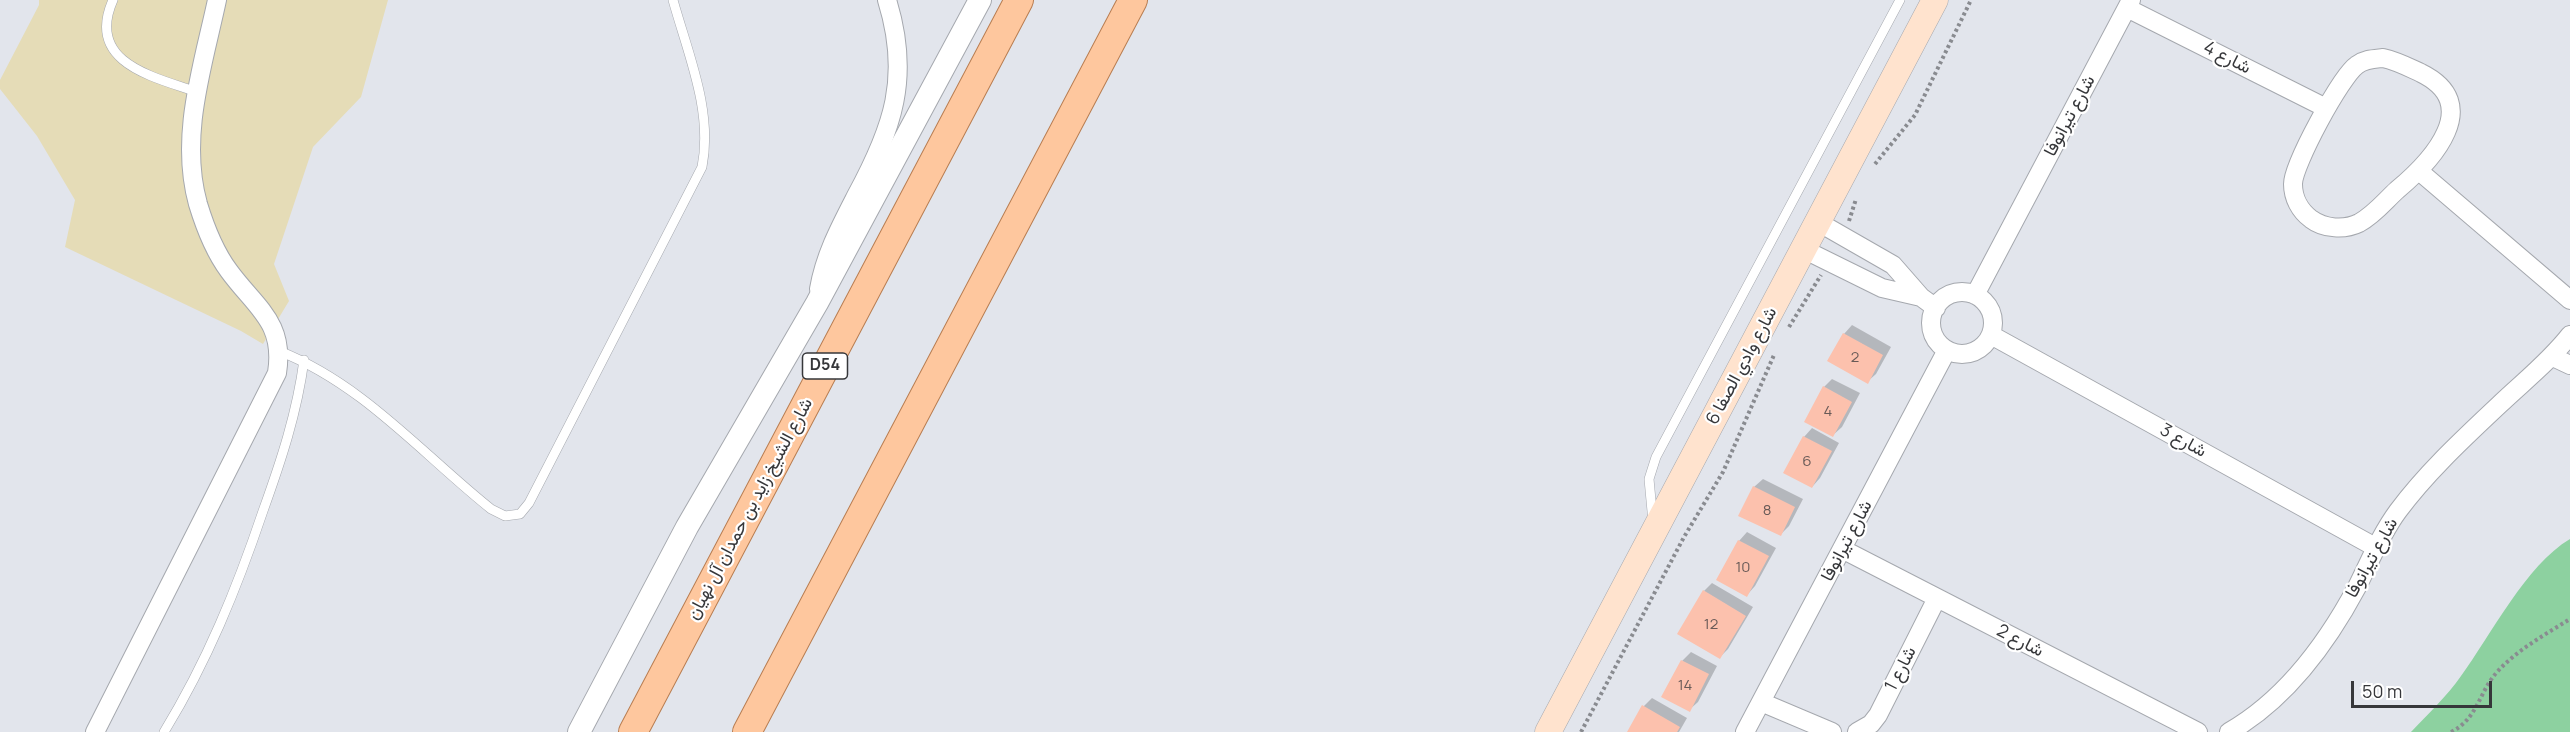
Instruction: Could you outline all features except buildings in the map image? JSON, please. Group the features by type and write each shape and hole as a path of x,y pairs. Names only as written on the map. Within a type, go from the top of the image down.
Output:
{"main road":[{"name":"شارع الشيخ زايد بن حمدان آل نهيان","path":"633,732 1019,0"},
{"path":"747,732 1133,0"},
{"name":"شارع وادي الصفا 6","path":"1548,732 1935,0"}],"street":[{"path":"95,732 277,373 279,351 273,325 227,268 205,226 196,194 191,154 197,92 217,0"},
{"path":"817,303 830,247 881,148 894,107 898,75 898,42 887,0"},
{"path":"579,732 687,527 817,303 980,0"},
{"name":"شارع 4","path":"2129,4 2326,108"},
{"name":"شارع تيرانوفا","path":"1975,295 2129,4"},
{"path":"2383,58 2396,61 2434,79 2450,99 2452,111 2444,137 2419,171 2359,223 2343,228 2327,226 2312,220 2300,209 2294,194 2293,182 2296,168 2326,108 2357,64 2370,59 2383,58"},
{"path":"2419,171 2570,300"},
{"path":"1818,222 1850,238 1893,265 1914,296"},
{"path":"1835,265 1850,238"},
{"path":"1803,249 1882,288 1914,296 1936,308"},
{"path":"1964,292 1975,295 1985,302 1991,312 1994,324 1991,335 1984,346 1972,353 1960,354 1947,350 1934,336 1932,317 1936,308 1953,294 1964,292"},
{"name":"شارع 3","path":"1991,335 2375,547"},
{"name":"شارع تيرانوفا","path":"2229,732 2244,724 2281,693 2309,660 2357,587 2375,547 2398,511 2426,478 2500,404 2553,357 2570,335"},
{"name":"شارع تيرانوفا","path":"1745,732 1947,350"},
{"path":"2553,357 2570,365"},
{"name":"شارع 2","path":"1842,549 2198,732"},
{"name":"شارع 1","path":"1857,732 1871,724 1878,715 1937,598"},
{"path":"1761,702 1832,732"}],"lane":[{"path":"113,0 107,25 113,48 119,58 138,72 197,92"},
{"path":"279,351 304,360 375,406 430,459 491,509 513,517 525,509 702,167 706,144 706,121 673,0"},
{"path":"1654,533 1648,493 1650,469 1900,0"},
{"path":"164,732 204,663 232,599 290,432 304,360"}],"path":[{"path":"1869,172 1915,115 1971,0"},
{"path":"1850,238 1858,195"},
{"path":"1785,335 1835,265"},
{"path":"1581,732 1679,546 1723,472 1776,352"},
{"path":"2451,732 2473,714 2498,670 2525,649 2570,620"}],"green space":[{"path":"2570,539 2570,732 2411,732 2456,683 2524,583 2554,551"}],"sand":[{"path":"39,0 388,0 361,97 313,147 274,264 289,301 263,344 241,331 65,247 75,200 37,136 0,89 0,80 39,5"}]}
